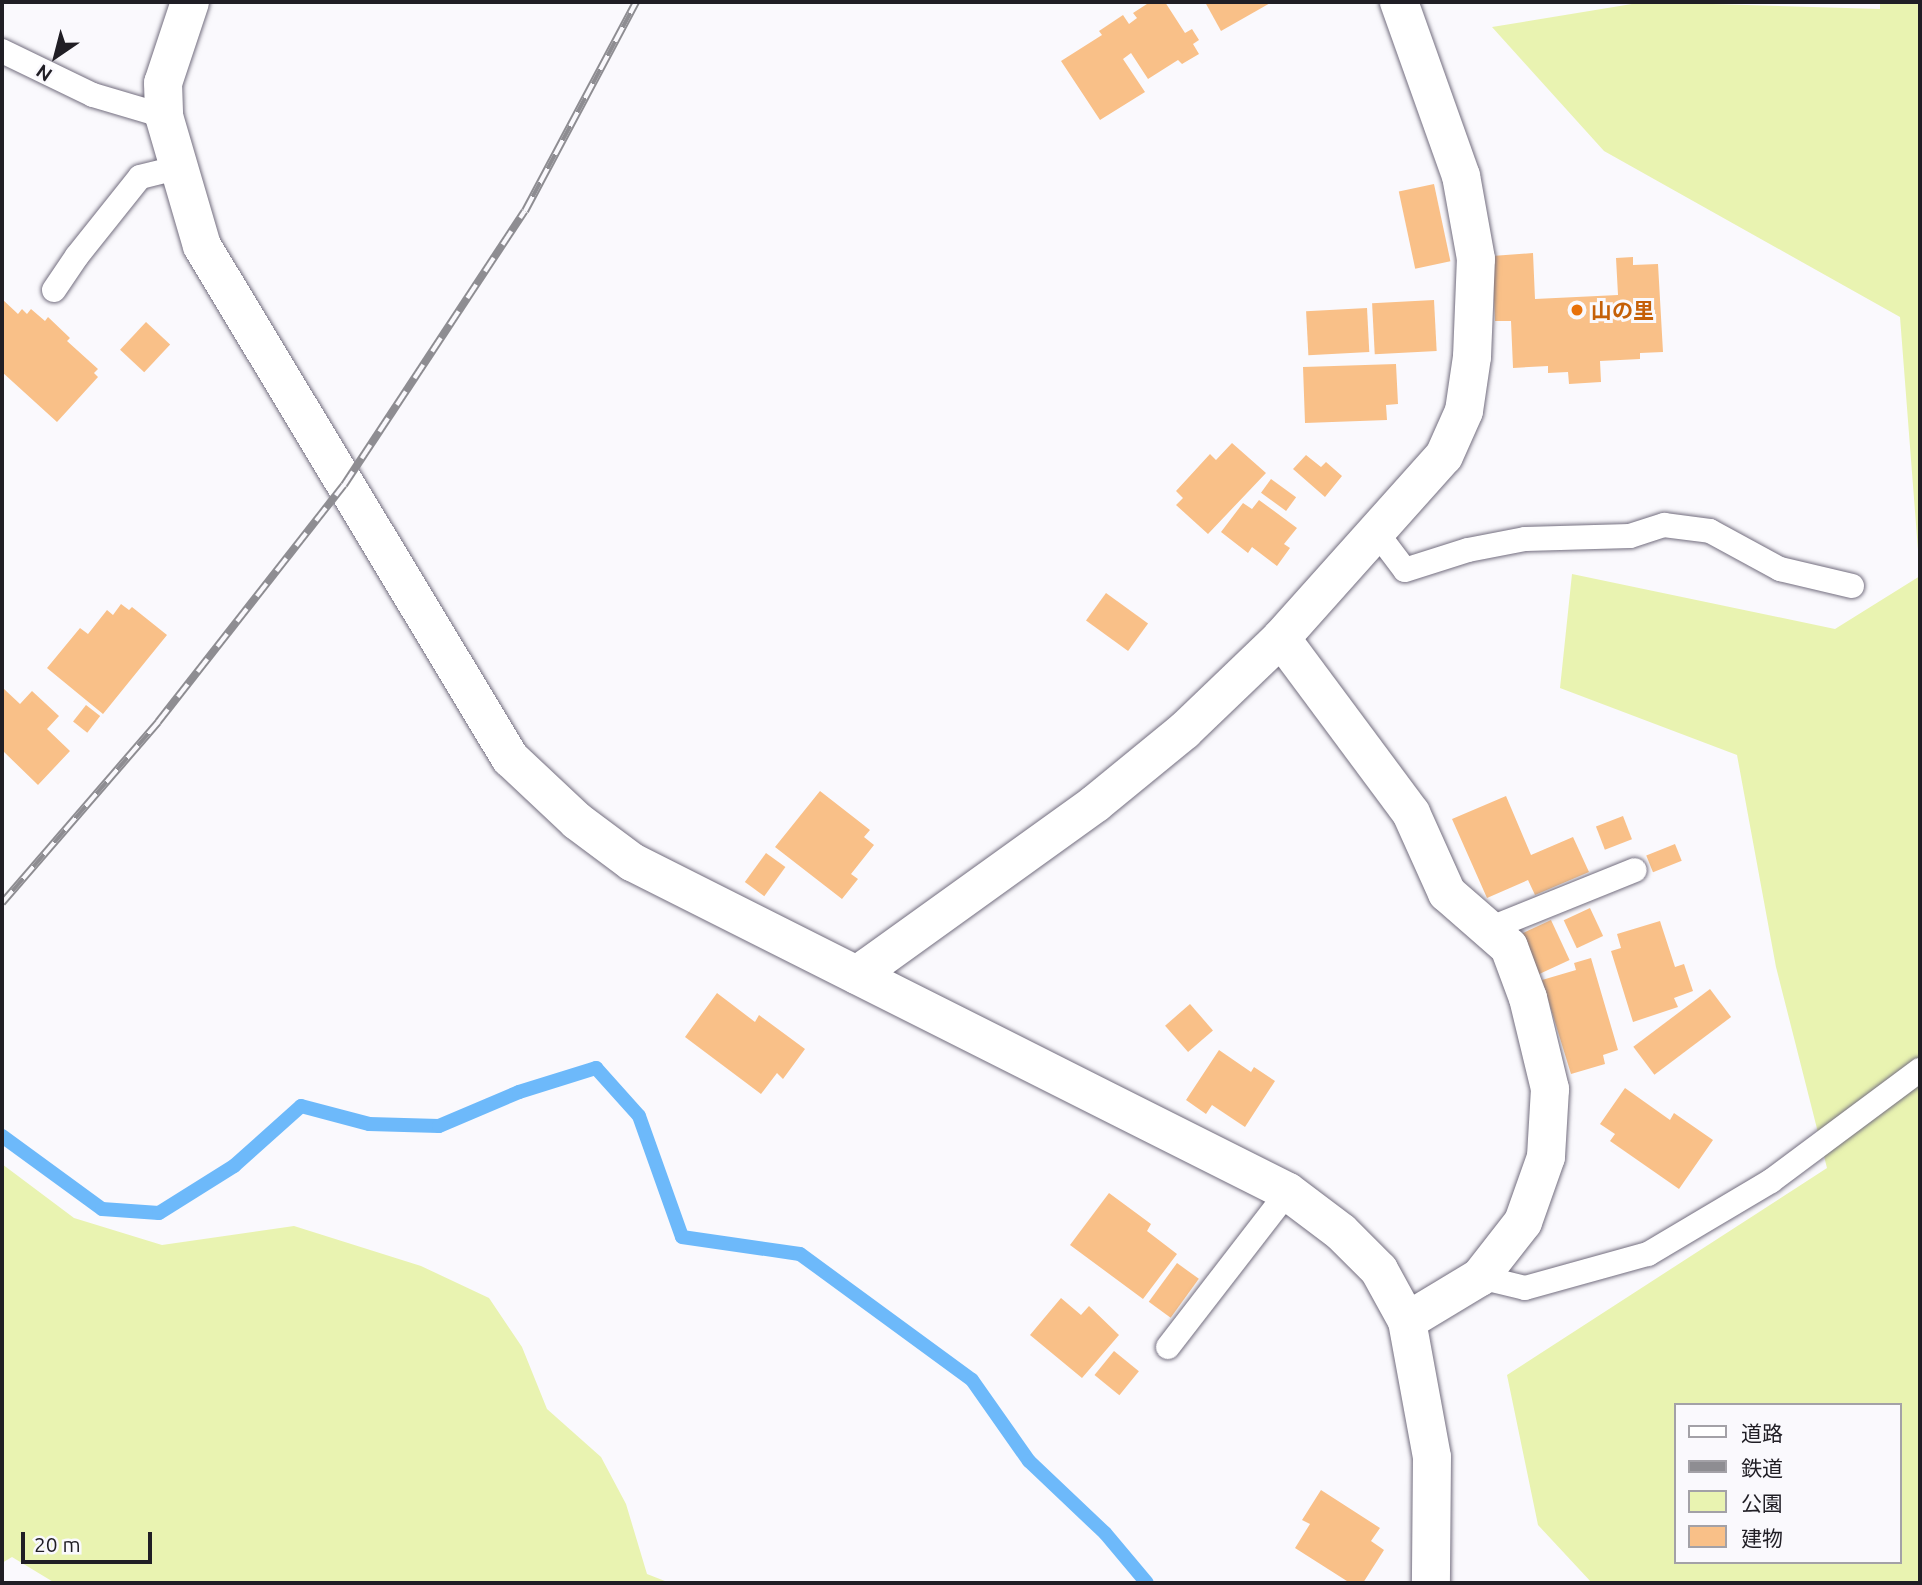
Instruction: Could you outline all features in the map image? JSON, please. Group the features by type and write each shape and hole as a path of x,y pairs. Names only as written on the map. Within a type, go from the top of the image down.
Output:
{"street":[{"path":"190,2 163,83 164,116 177,168 202,246 510,758 577,821 632,862 1288,1192 1341,1232 1379,1270 1406,1321 1432,1457 1431,1583"},
{"path":"857,975 1096,803 1184,731 1281,638 1444,456 1464,411 1476,305 1476,259 1461,176 1399,2"},
{"path":"1281,638 1411,813 1447,893 1509,947 1528,998 1550,1089 1546,1157 1523,1222 1480,1277 1406,1321"}],"lane":[{"path":"2,51 93,95 164,116"},
{"path":"54,290 77,256 140,177 177,168"},
{"path":"1377,533 1405,570 1468,551 1525,539 1630,536 1664,525 1710,531 1780,569 1852,586"},
{"path":"1489,929 1635,870"},
{"path":"1480,1277 1525,1288 1648,1254 1771,1181 1920,1070"},
{"path":"1168,1347 1288,1192"}],"green space":[{"path":"1644,2 1880,9 1880,2 1920,2 1920,576 1900,317 1604,151 1492,27"},
{"path":"1572,574 1835,629 1920,576 1920,1583 1592,1583 1538,1525 1507,1375 1827,1168 1776,967 1737,755 1560,688"},
{"path":"2,1164 74,1218 162,1245 294,1226 421,1266 489,1298 522,1347 547,1409 601,1457 626,1504 647,1574 670,1583 55,1583 12,1557 2,1563"}],"building":[{"path":"1150,2 1165,2 1185,33 1192,29 1199,40 1193,44 1199,54 1182,64 1178,60 1148,79 1131,53 1123,59 1145,92 1100,120 1061,61 1102,35 1099,31 1123,15 1129,24 1137,18 1133,13"},
{"path":"1205,2 1272,2 1221,31"},
{"path":"1434,184 1450,261 1415,269 1399,191"},
{"name":"山の里","path":"1533,253 1535,299 1618,295 1616,258 1633,257 1633,265 1658,264 1663,352 1640,353 1640,359 1600,361 1601,382 1569,384 1568,372 1548,373 1548,366 1513,368 1511,321 1495,321 1492,256"},
{"path":"2,299 18,314 22,309 27,314 31,309 45,321 48,317 70,338 67,341 98,369 94,373 98,377 57,422 2,372"},
{"path":"1434,300 1437,351 1375,354 1372,303"},
{"path":"1367,308 1369,352 1308,355 1306,311"},
{"path":"146,322 170,345 144,372 120,350"},
{"path":"1396,364 1398,404 1386,405 1387,420 1305,423 1303,367"},
{"path":"1232,443 1266,473 1208,534 1176,505 1183,498 1176,491 1210,454 1216,460"},
{"path":"1306,455 1321,467 1326,462 1342,476 1325,497 1293,469"},
{"path":"1271,479 1296,497 1286,511 1261,493"},
{"path":"1259,500 1297,528 1284,544 1290,548 1277,566 1252,547 1248,553 1221,532 1243,503 1252,509"},
{"path":"1106,593 1148,624 1128,651 1086,621"},
{"path":"121,604 129,610 132,607 167,635 103,714 47,668 80,628 88,634 107,610 113,615"},
{"path":"3,688 20,704 32,691 59,716 47,729 70,751 38,785 2,750"},
{"path":"86,705 100,716 87,733 73,722"},
{"path":"820,791 870,830 864,837 874,845 851,874 858,879 842,899 775,847"},
{"path":"1506,796 1531,855 1573,837 1589,872 1535,895 1528,880 1487,898 1452,819"},
{"path":"1623,816 1632,839 1605,850 1596,826"},
{"path":"1675,844 1682,861 1653,872 1646,856"},
{"path":"766,853 785,867 764,896 745,882"},
{"path":"1590,908 1603,936 1577,948 1564,920"},
{"path":"1551,920 1570,960 1539,974 1520,934"},
{"path":"1660,921 1675,967 1684,964 1693,991 1674,998 1678,1007 1633,1022 1611,951 1621,948 1617,934"},
{"path":"1591,958 1618,1050 1603,1055 1605,1064 1571,1074 1542,980 1576,970 1574,963"},
{"path":"1710,989 1731,1017 1654,1075 1633,1047"},
{"path":"717,993 755,1022 759,1015 805,1049 783,1079 777,1073 761,1094 685,1037"},
{"path":"1190,1004 1213,1030 1188,1052 1165,1026"},
{"path":"1219,1050 1251,1072 1254,1067 1275,1081 1245,1127 1212,1105 1206,1114 1186,1100"},
{"path":"1625,1088 1670,1120 1674,1113 1713,1140 1679,1189 1610,1141 1615,1134 1600,1124"},
{"path":"1109,1193 1151,1224 1147,1231 1177,1254 1143,1299 1070,1245"},
{"path":"1177,1263 1199,1279 1171,1318 1149,1302"},
{"path":"1061,1298 1081,1315 1089,1306 1119,1335 1082,1378 1030,1335"},
{"path":"1114,1351 1139,1371 1119,1395 1094,1375"},
{"path":"1321,1490 1380,1528 1371,1541 1384,1550 1363,1583 1350,1583 1295,1548 1310,1524 1302,1520"}],"waterway":[{"path":"2,1136 102,1209 159,1213 234,1166 301,1106 369,1124 439,1126 519,1092 596,1068 639,1116 682,1237 800,1254 972,1380 1029,1461 1105,1533 1147,1583"}],"railway":[{"path":"2,903 158,722 344,485 525,211 636,2"}],"place":[{"name":"山の里","path":"1577,310"}]}
